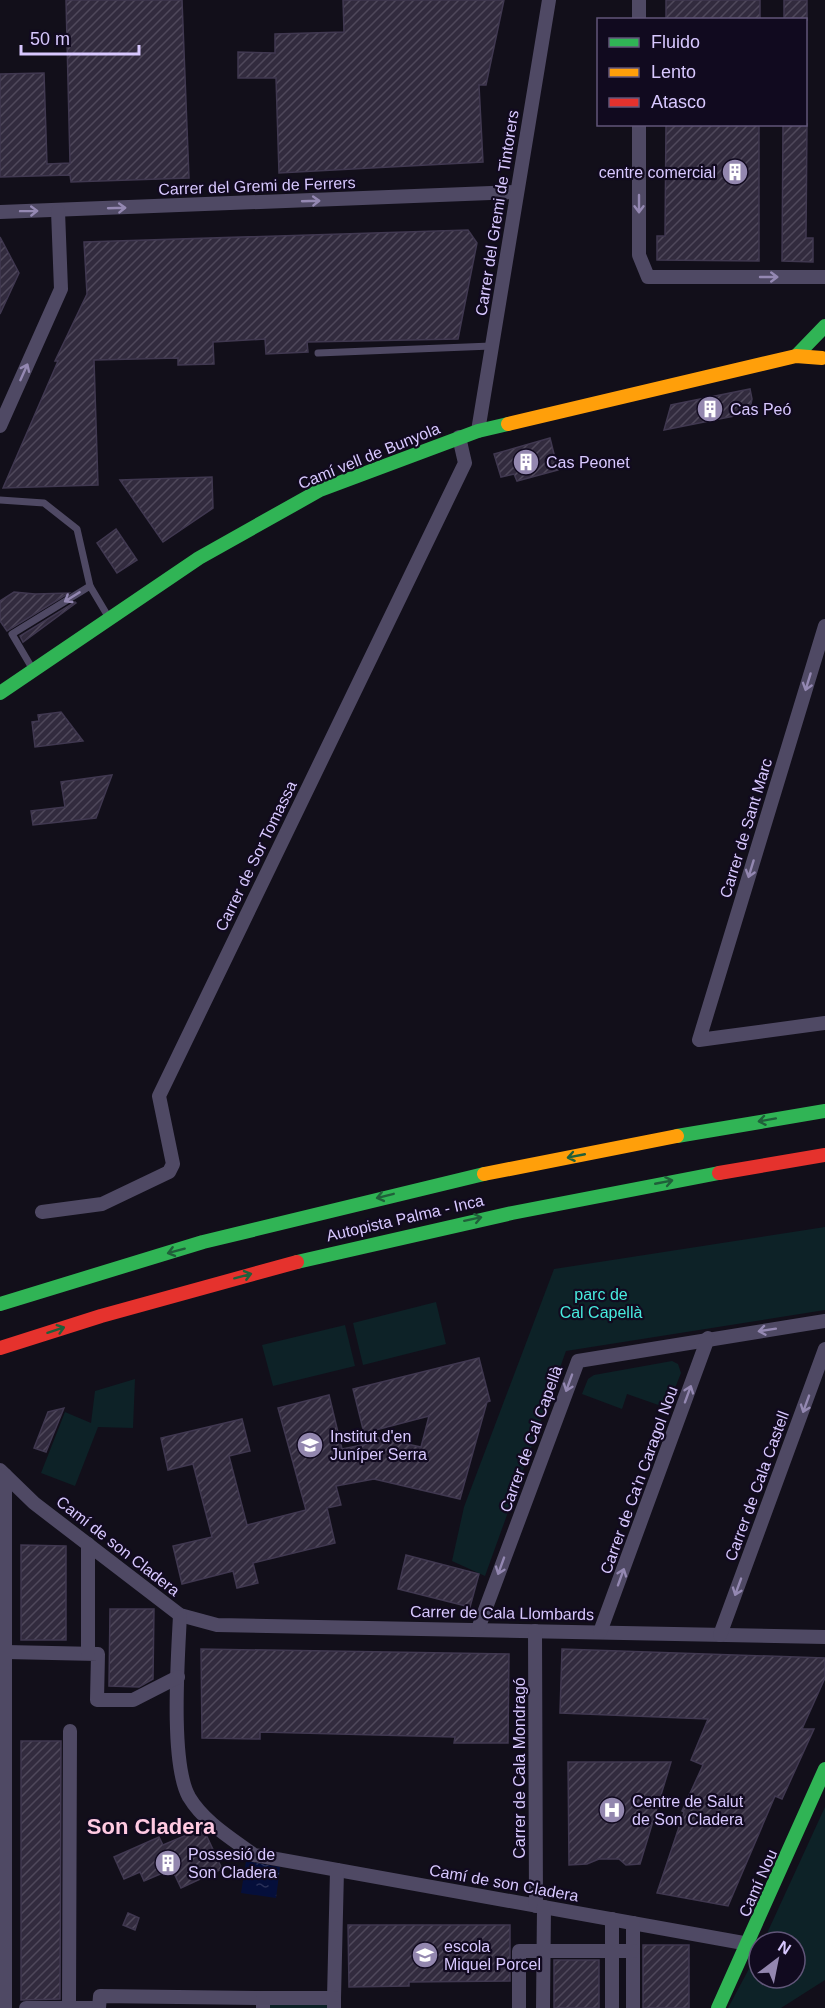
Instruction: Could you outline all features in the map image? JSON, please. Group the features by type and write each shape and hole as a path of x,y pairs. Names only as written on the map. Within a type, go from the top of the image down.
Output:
{"main road":[{"path":"796,356 822,328"},
{"path":"822,328 816,348 823,359"},
{"path":"796,356 823,359"},
{"name":"Camí vell de Bunyola","path":"0,693 199,558 320,490 478,431 668,384 796,356"},
{"name":"Autopista Palma - Inca","path":"0,1304 167,1253 391,1194 644,1143 825,1111"},
{"name":"Autopista Palma - Inca","path":"0,1348 131,1306 388,1238 550,1203 825,1155"},
{"name":"Camí Nou","path":"755,1930 825,1769"},
{"name":"Camí Nou","path":"718,2008 747,1948"}],"street":[{"name":"Carrer del Gremi de Tintorers","path":"478,431 549,0"},
{"path":"639,0 639,18"},
{"path":"639,126 639,255 648,277 825,277"},
{"name":"Carrer del Gremi de Ferrers","path":"0,212 516,192"},
{"path":"0,426 61,289 58,211"},
{"name":"Carrer de Sor Tomassa","path":"42,1212 102,1204 170,1173 173,1164 159,1096 465,463 459,437"},
{"name":"Carrer de Sant Marc","path":"824,1019 699,1040 825,626"},
{"name":"Carrer de Cal Capellà","path":"478,1629 578,1361 708,1338 825,1321"},
{"name":"Carrer de Ca'n Caragol Nou","path":"600,1632 708,1338"},
{"name":"Carrer de Cala Castell","path":"720,1635 825,1348"},
{"path":"3,1472 6,1652 5,2008"},
{"name":"Camí de son Cladera","path":"3,1472 34,1503 180,1615 178,1677 181,1766 187,1791 213,1825 254,1855 747,1944"},
{"path":"88,1544 88,1653"},
{"name":"Carrer de Cala Llombards","path":"180,1615 217,1625 825,1637"},
{"name":"Carrer de Cala Mondragó","path":"535,1631 543,2008"},
{"path":"6,1652 98,1654 97,1700 133,1700 178,1677"},
{"path":"69,2007 70,1731"},
{"path":"26,2008 99,2008 100,1996 179,2002 334,2003 337,1870"},
{"path":"612,1920 612,2008"},
{"path":"633,1923 633,2008"},
{"path":"519,2008 519,1951 633,1951"}],"lane":[{"path":"318,352 491,346"},
{"path":"0,500 44,503 77,529 90,586 109,618"},
{"path":"33,670 12,634 90,586"}],"green space":[{"name":"parc de Cal Capellà","path":"825,1227 825,1310 566,1351 485,1576 452,1561 464,1507 554,1269"},
{"path":"436,1302 446,1344 363,1365 353,1323"},
{"path":"345,1325 355,1366 273,1386 262,1345"},
{"path":"672,1361 678,1364 681,1373 667,1408 627,1394 622,1409 582,1394 588,1379 594,1375"},
{"path":"135,1379 133,1428 98,1427 75,1486 41,1473 65,1412 91,1423 95,1391"},
{"path":"825,1807 825,1980 781,2008 728,2008 747,1972 747,1990 807,1990 807,1930 769,1930"},
{"path":"263,1998 334,1998 334,2008 263,2008"}],"water":[{"path":"246,1861 280,1867 276,1898 241,1893"}],"building":[{"path":"66,0 182,0 189,178 71,182 70,175 0,177 0,74 44,73 47,164 70,163"},
{"path":"343,0 504,0 486,85 479,85 483,162 279,173 276,78 238,78 238,52 275,53 275,34 344,32"},
{"path":"666,0 760,0 760,18 666,18"},
{"path":"784,0 807,0 807,18 784,18"},
{"path":"666,126 759,126 759,261 657,260 657,236 665,236"},
{"path":"783,126 807,126 806,238 813,238 813,262 782,261"},
{"path":"468,230 477,243 458,339 307,342 308,352 266,354 265,339 213,342 214,364 178,365 178,358 94,360 98,485 3,488 58,361 55,361 87,294 84,242"},
{"path":"0,237 19,273 0,314"},
{"name":"Cas Peó","path":"750,389 752,399 749,413 664,430 671,405"},
{"name":"Cas Peonet","path":"550,438 558,470 517,481 514,474 501,477 494,454"},
{"path":"212,477 213,508 163,542 120,480"},
{"path":"116,529 137,560 117,573 97,543"},
{"path":"14,592 69,593 7,631 0,621 0,601"},
{"path":"76,603 23,642 20,636"},
{"path":"61,712 83,741 35,747 32,722 39,721 38,715"},
{"path":"112,775 96,818 33,825 31,811 65,807 61,782"},
{"path":"479,1358 490,1401 487,1402 460,1499 374,1479 336,1486 341,1505 327,1508 335,1543 253,1563 258,1583 237,1588 233,1571 182,1584 173,1546 212,1537 193,1464 168,1470 161,1438 242,1419 250,1451 229,1456 247,1525 306,1510 278,1408 329,1395 342,1449 367,1444 365,1435 421,1447 429,1416 364,1433 353,1389"},
{"path":"64,1408 46,1452 34,1448 48,1412"},
{"path":"21,1545 66,1546 66,1640 21,1640"},
{"path":"406,1555 479,1574 470,1607 398,1589"},
{"path":"110,1609 154,1609 153,1679 139,1687 109,1686"},
{"path":"201,1649 509,1654 508,1743 454,1743 455,1737 260,1732 260,1739 202,1738"},
{"path":"562,1649 825,1658 825,1678 802,1729 814,1729 782,1799 775,1796 728,1906 657,1893 684,1812 682,1811 703,1765 691,1760 708,1719 560,1713"},
{"path":"21,1741 61,1741 60,1999 21,2000"},
{"name":"Centre de Salut de Son Cladera","path":"568,1762 671,1762 640,1864 626,1865 619,1859 599,1859 587,1864 569,1865"},
{"name":"Possesió de Son Cladera","path":"203,1828 222,1869 181,1888 172,1869 144,1881 140,1872 124,1879 114,1857 159,1837 163,1845"},
{"path":"128,1913 139,1918 135,1930 123,1925"},
{"path":"348,1925 510,1925 510,1981 409,1982 409,1986 349,1987"},
{"path":"643,1945 689,1945 689,2008 643,2008"},
{"path":"554,1960 599,1960 599,2008 554,2008"}],"traffic: fast":[{"path":"796,356 825,326"},
{"path":"0,693 199,558 320,490 478,431 508,424"},
{"path":"677,1136 825,1111"},
{"path":"297,1262 512,1213 719,1173"},
{"path":"0,1304 203,1242 484,1174"},
{"path":"718,2008 825,1769"}],"traffic: slow":[{"path":"508,424 796,356 822,358"},
{"path":"484,1174 677,1136"}],"traffic: jam":[{"path":"719,1173 825,1155"},
{"path":"0,1348 101,1316 297,1262"}],"place":[{"name":"centre comercial","path":"735,172"},
{"name":"Cas Peó","path":"710,409"},
{"name":"Cas Peonet","path":"526,462"},
{"name":"Institut d'en Juníper Serra","path":"310,1445"},
{"name":"Centre de Salut de Son Cladera","path":"612,1810"},
{"name":"Possesió de Son Cladera","path":"168,1863"},
{"name":"escola Miquel Porcel","path":"425,1955"}],"district":[{"name":"Son Cladera","path":"151,1826"}]}
